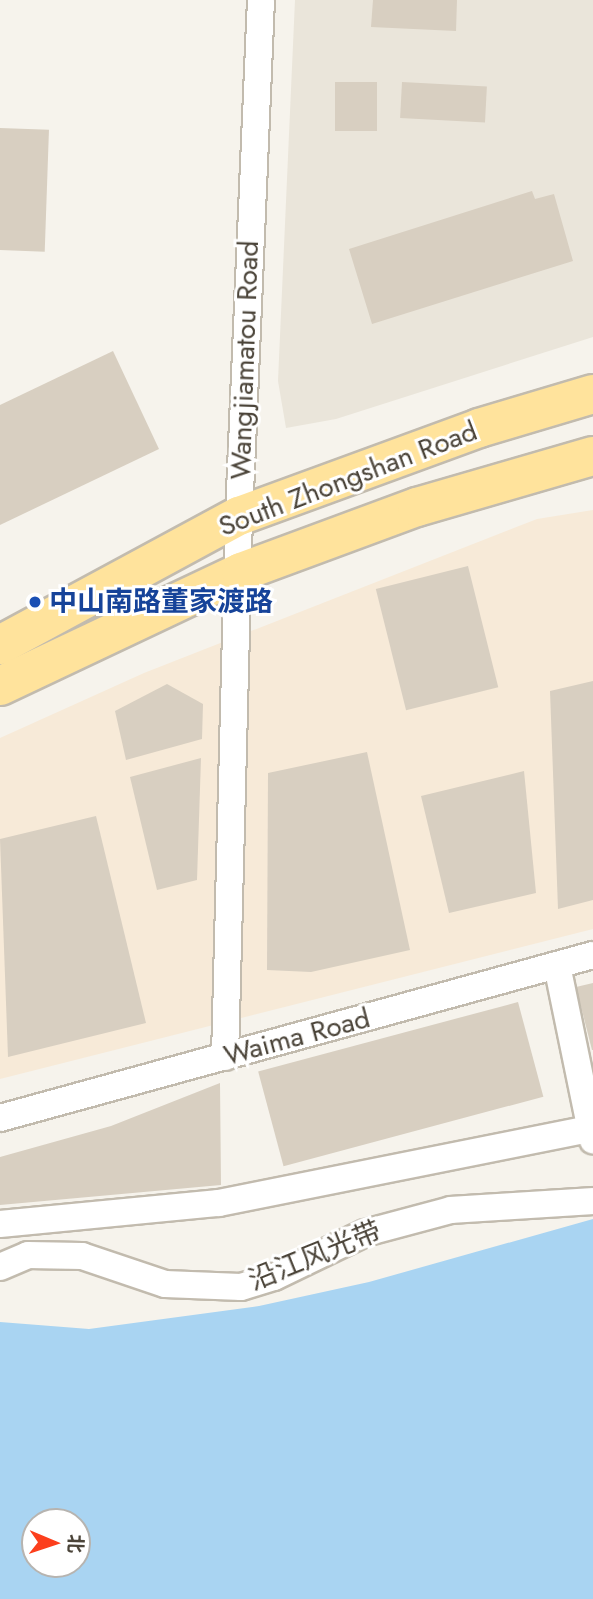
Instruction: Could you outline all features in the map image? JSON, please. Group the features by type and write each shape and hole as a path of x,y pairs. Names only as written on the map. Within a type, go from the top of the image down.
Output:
{"main road":[{"name":"South Zhongshan Road","path":"0,645 239,516 479,428 593,394"},
{"name":"South Zhongshan Road","path":"0,686 241,572 417,507 593,456"}],"street":[{"name":"Wangjiamatou Road","path":"225,1057 241,572 239,516 261,0"},
{"name":"Waima Road","path":"0,1118 593,955"},
{"path":"0,1224 219,1203 592,1132 557,965"},
{"name":"沿江风光带","path":"0,1267 28,1255 82,1256 165,1284 241,1287 274,1277 365,1233 451,1210 593,1200"}],"shaded area":[{"path":"295,0 593,0 593,337 336,419 286,428 278,381"},
{"path":"593,510 593,929 0,1079 0,738 144,673 537,519"}],"water":[{"path":"593,1219 593,1599 0,1599 0,1322 89,1329 259,1306 369,1282"}],"building":[{"path":"373,0 457,0 456,31 371,27"},
{"path":"335,82 377,82 377,131 335,131"},
{"path":"402,82 487,86 485,122 400,118"},
{"path":"0,128 49,130 45,252 0,250"},
{"path":"532,191 535,199 554,194 573,261 372,324 349,249"},
{"path":"113,351 159,449 0,525 0,405"},
{"path":"468,566 498,687 406,710 376,589"},
{"path":"593,681 593,900 558,909 550,691"},
{"path":"167,684 203,704 202,739 126,760 115,711"},
{"path":"367,752 410,950 311,972 267,970 268,773"},
{"path":"201,758 197,880 157,890 130,777"},
{"path":"524,771 536,893 449,913 421,796"},
{"path":"96,816 146,1023 8,1057 0,839"},
{"path":"593,983 593,1050 592,1050 576,987"},
{"path":"518,1002 543,1097 284,1166 258,1072"},
{"path":"220,1083 221,1185 0,1205 0,1157 111,1126"}],"place":[{"name":"中山南路董家渡路","path":"35,602"}]}
